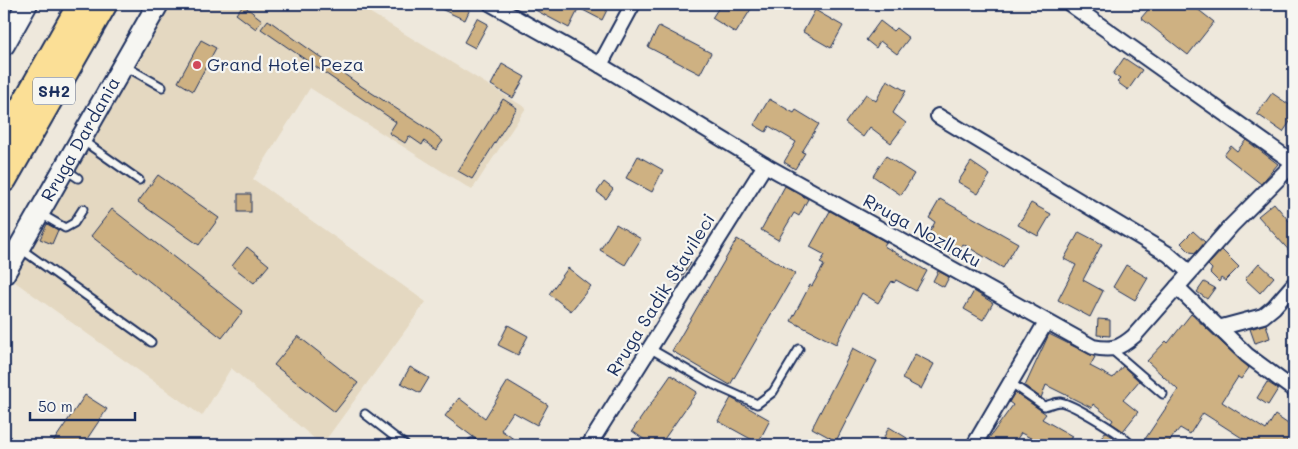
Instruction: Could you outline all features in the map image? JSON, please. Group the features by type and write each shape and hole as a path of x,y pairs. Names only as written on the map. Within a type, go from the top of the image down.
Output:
{"highway":[{"name":"SH2","path":"4,140 82,4"},
{"name":"SH2","path":"4,179 104,4"}],"main road":[{"path":"4,45 27,4"},
{"name":"Rruga Dardania","path":"4,274 39,212 71,173 80,139 158,4"}],"street":[{"name":"Rruga Nozllaku","path":"491,4 600,65 765,165 1046,322 1093,347 1112,350"},
{"path":"600,65 633,4"},
{"path":"1070,4 1294,163 1231,226 1134,336 1112,350"},
{"path":"938,116 1168,254 1190,272"},
{"name":"Rruga Sadik Stavileci","path":"589,445 765,165"},
{"path":"1222,328 1263,316 1274,308 1294,284"},
{"path":"1177,287 1247,354 1294,390"},
{"path":"974,445 1046,322"}],"lane":[{"path":"123,65 162,87"},
{"path":"80,139 139,180"},
{"path":"39,212 65,228 74,223 83,209"},
{"path":"19,247 151,342"},
{"path":"649,348 710,383 757,404 773,392 799,349"},
{"path":"1112,350 1163,394"},
{"path":"1011,383 1044,406 1060,402 1088,416 1125,437 1131,445"},
{"path":"365,414 405,445"}],"shaded area":[{"path":"158,4 356,4 526,108 472,190 310,88 253,179 426,302 322,445 231,368 202,416 4,274"}],"building":[{"path":"430,4 459,4 470,9 465,20"},
{"path":"524,4 610,4 602,20 579,8 569,28"},
{"path":"721,4 743,4 751,9 736,33 712,18"},
{"path":"1153,4 1191,4 1214,22 1188,55 1141,18"},
{"path":"243,5 262,20 256,29 236,14"},
{"path":"815,10 843,26 831,48 803,32"},
{"path":"477,18 488,24 475,48 464,42"},
{"path":"268,20 443,141 436,150 424,141 422,145 409,136 405,143 389,133 396,122 261,29"},
{"path":"880,21 893,31 896,28 909,38 897,54 880,41 876,48 866,40"},
{"path":"659,26 711,53 700,74 648,47"},
{"name":"Grand Hotel Peza","path":"201,40 216,48 193,91 178,82"},
{"path":"1124,58 1142,70 1128,90 1117,82 1120,79 1113,74"},
{"path":"502,64 525,77 513,98 491,85"},
{"path":"887,80 906,91 893,113 906,123 891,143 870,127 863,137 845,123 866,94 876,101"},
{"path":"1272,93 1294,108 1294,116 1283,132 1257,114"},
{"path":"503,99 517,108 472,179 458,171"},
{"path":"769,99 794,113 796,110 819,124 802,152 805,153 795,169 784,162 796,142 769,126 766,132 754,125"},
{"path":"1246,140 1278,164 1261,184 1224,155 1231,146 1237,151"},
{"path":"638,156 663,170 652,192 626,178"},
{"path":"886,156 914,174 901,195 873,176"},
{"path":"971,162 990,175 978,194 958,182"},
{"path":"158,175 219,218 199,245 138,202"},
{"path":"604,182 613,189 606,199 597,192"},
{"path":"785,186 808,199 799,216 794,213 778,240 761,230"},
{"path":"238,194 251,194 251,212 238,212"},
{"path":"940,199 1018,243 1003,268 963,244 955,256 926,239 935,222 929,218"},
{"path":"1031,203 1051,214 1038,236 1018,225"},
{"path":"1274,203 1294,227 1294,256 1258,216"},
{"path":"112,209 243,311 222,338 91,236"},
{"path":"830,211 886,242 884,246 927,271 916,291 896,280 894,283 892,281 878,303 862,293 836,344 791,321 810,285 812,286 824,265 820,263 825,255 810,247"},
{"path":"47,224 58,230 52,244 40,239"},
{"path":"616,224 641,239 625,265 600,250"},
{"path":"1193,231 1205,242 1196,253 1190,252 1181,243"},
{"path":"1079,232 1102,244 1083,280 1103,291 1090,317 1058,300 1076,265 1064,259"},
{"path":"737,239 795,273 730,385 672,351"},
{"path":"247,247 269,265 254,283 232,266"},
{"path":"1222,250 1239,267 1225,281 1221,278 1219,282 1210,273 1212,269 1208,265"},
{"path":"682,257 691,263 677,284 668,278"},
{"path":"1259,263 1274,277 1260,293 1245,279"},
{"path":"1126,265 1148,278 1135,300 1113,287"},
{"path":"568,268 591,286 571,311 549,294"},
{"path":"938,271 949,277 944,287 933,281"},
{"path":"1204,282 1215,288 1207,299 1197,292"},
{"path":"974,291 993,303 983,320 964,309"},
{"path":"1191,314 1249,368 1241,379 1238,377 1222,402 1266,430 1275,415 1294,428 1285,445 1253,445 1203,413 1190,434 1180,428 1166,445 1141,445 1178,390 1147,361 1166,341 1168,343"},
{"path":"1098,319 1110,320 1110,336 1097,335"},
{"path":"1266,324 1270,338 1255,343 1250,329"},
{"path":"508,325 528,336 518,355 498,345"},
{"path":"1049,334 1095,357 1090,366 1113,378 1123,366 1139,381 1123,400 1138,412 1123,431 1111,423 1113,420 1093,404 1092,408 1046,385 1041,398 1025,386"},
{"path":"298,336 358,383 335,412 274,365"},
{"path":"853,348 877,361 836,441 812,428"},
{"path":"915,354 934,364 921,389 902,379"},
{"path":"410,367 429,378 420,393 401,383"},
{"path":"671,375 697,392 660,445 652,445 632,431"},
{"path":"508,381 548,405 537,425 513,412 501,430 522,445 484,445 445,416 459,398 485,418"},
{"path":"1267,382 1278,389 1268,405 1257,398"},
{"path":"1015,392 1046,414 1042,419 1072,436 1066,445 1044,445 1021,433 1013,445 984,445 1013,405 1009,402"},
{"path":"85,395 107,409 83,445 51,445"},
{"path":"731,398 770,420 758,443 718,421"},
{"path":"889,427 907,438 903,445 880,445"},
{"path":"1105,432 1116,439 1110,445 1097,445"}],"place":[{"name":"Grand Hotel Peza","path":"197,65"}]}
